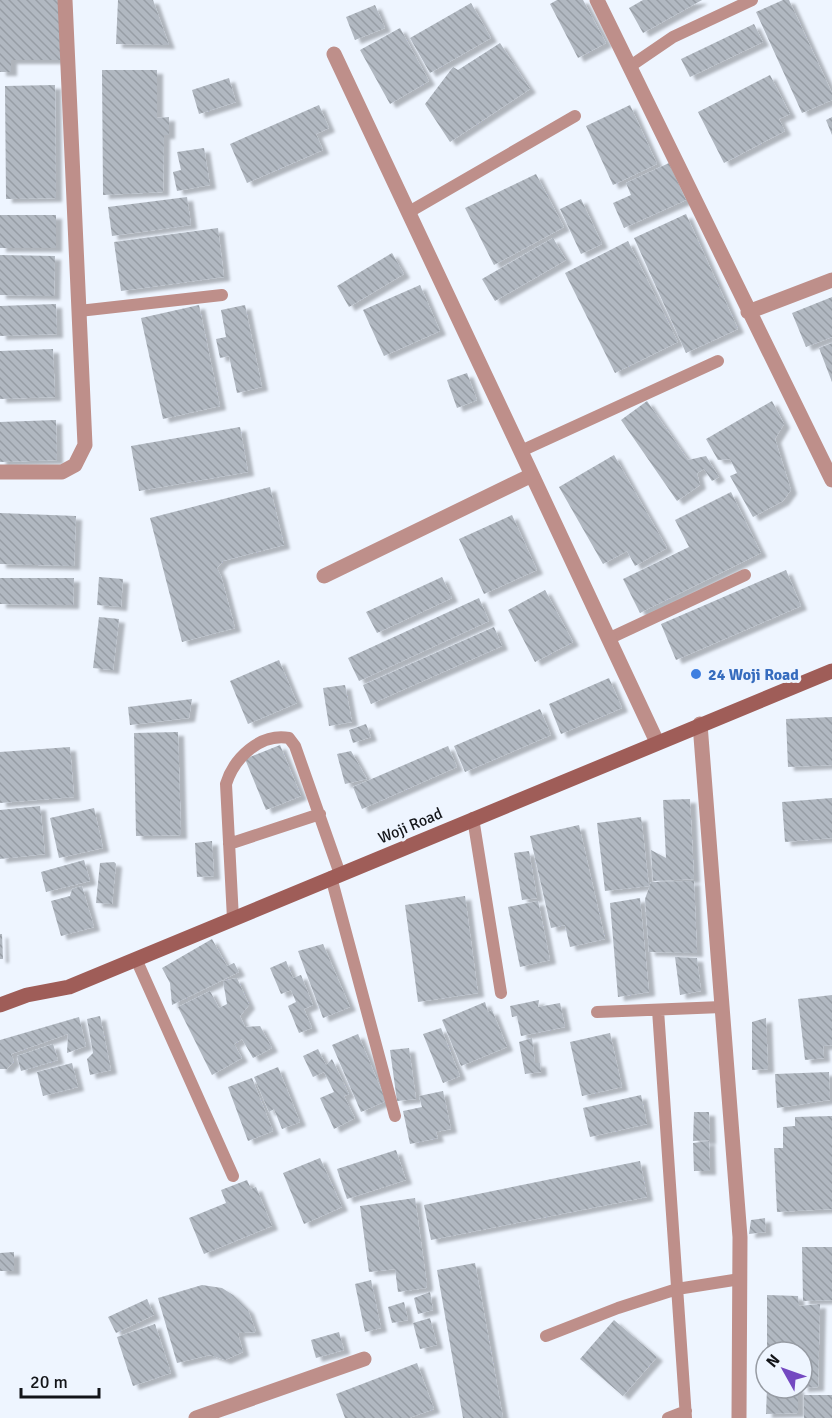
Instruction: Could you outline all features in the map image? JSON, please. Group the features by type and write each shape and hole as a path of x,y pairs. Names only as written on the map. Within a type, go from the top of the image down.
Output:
{"main road":[{"name":"Woji Road","path":"0,1005 27,995 69,987 832,671"}],"street":[{"path":"0,472 62,472 75,465 85,446 65,0"},
{"path":"597,0 832,480"},
{"path":"334,54 657,742"},
{"path":"748,312 832,280"},
{"path":"324,576 532,475"},
{"path":"700,724 740,1236 739,1418"},
{"path":"196,1418 364,1359"}],"lane":[{"path":"629,67 673,37 752,0"},
{"path":"409,212 575,116"},
{"path":"79,311 222,295"},
{"path":"521,451 718,361"},
{"path":"608,639 745,575"},
{"path":"233,918 226,784 231,768 243,754 276,736 289,738 295,746 320,814 395,1116"},
{"path":"229,844 320,814"},
{"path":"473,818 501,993"},
{"path":"136,959 233,1176"},
{"path":"597,1012 722,1006"},
{"path":"658,1010 686,1414 668,1418"},
{"path":"546,1336 618,1308 677,1289 740,1279"}],"building":[{"path":"0,0 61,0 60,60 11,60 11,72 0,72"},
{"path":"118,0 153,0 169,45 116,44"},
{"path":"557,0 583,0 606,43 578,58 550,4"},
{"path":"643,0 702,0 643,33 629,8"},
{"path":"783,0 789,0 832,93 832,100 802,113 756,12"},
{"path":"471,3 491,38 430,73 410,38"},
{"path":"375,5 385,28 355,40 346,17"},
{"path":"754,24 763,42 690,77 681,59"},
{"path":"400,28 429,81 390,104 360,50"},
{"path":"500,43 530,89 450,142 425,104 453,67 458,70"},
{"path":"102,70 157,70 157,118 169,117 169,135 164,135 163,192 103,195"},
{"path":"770,75 790,114 779,119 785,131 724,163 698,112"},
{"path":"229,78 236,102 199,114 192,90"},
{"path":"55,85 56,198 6,199 5,86"},
{"path":"319,105 329,128 316,134 323,150 247,183 230,144"},
{"path":"630,105 657,164 613,185 586,126"},
{"path":"832,117 832,135 826,120"},
{"path":"204,148 210,185 177,191 173,172 181,170 177,152"},
{"path":"669,163 686,200 624,228 613,203 631,195 626,183"},
{"path":"536,174 564,227 494,265 465,208"},
{"path":"187,197 191,225 112,236 108,207"},
{"path":"581,199 602,244 581,254 560,209"},
{"path":"686,214 738,329 686,353 634,238"},
{"path":"0,215 56,215 56,248 0,248"},
{"path":"218,228 224,277 121,291 114,242"},
{"path":"553,238 566,260 495,301 482,279"},
{"path":"628,241 678,342 615,373 565,273"},
{"path":"392,253 404,274 349,307 337,286"},
{"path":"0,255 55,256 54,296 0,295"},
{"path":"420,285 440,331 384,356 363,310"},
{"path":"832,297 832,337 806,347 792,313"},
{"path":"56,304 57,334 0,336 0,306"},
{"path":"199,305 220,406 163,419 141,318"},
{"path":"245,305 262,387 237,393 229,356 220,358 216,339 226,337 221,310"},
{"path":"832,343 832,382 819,348"},
{"path":"53,349 55,397 0,399 0,351"},
{"path":"467,373 477,400 457,408 447,380"},
{"path":"647,401 688,460 706,456 719,477 712,481 704,469 697,473 700,485 677,501 621,420"},
{"path":"772,401 784,424 775,439 791,490 783,501 753,517 730,476 737,473 730,459 718,460 706,439"},
{"path":"56,420 57,460 0,462 0,422"},
{"path":"240,427 248,472 139,491 131,446"},
{"path":"614,455 667,548 635,566 627,551 603,564 559,487"},
{"path":"270,487 284,545 223,561 217,568 235,628 182,642 150,518"},
{"path":"731,492 761,553 640,613 623,579 689,547 675,520"},
{"path":"0,513 76,516 74,566 0,564"},
{"path":"512,515 537,570 484,594 459,539"},
{"path":"786,570 801,606 676,660 661,624"},
{"path":"99,577 123,579 121,607 97,605"},
{"path":"442,577 452,598 377,633 366,612"},
{"path":"0,578 74,578 73,605 0,604"},
{"path":"545,590 573,642 535,662 508,610"},
{"path":"479,598 489,621 359,681 348,658"},
{"path":"99,617 119,619 113,670 93,668"},
{"path":"494,627 502,646 371,704 363,685"},
{"path":"279,660 297,703 248,724 230,681"},
{"path":"609,678 622,708 561,734 549,704"},
{"path":"345,685 352,722 329,726 323,688"},
{"path":"192,699 189,718 130,725 128,707"},
{"path":"540,709 551,735 465,772 454,746"},
{"path":"832,717 832,765 788,767 786,719"},
{"path":"366,724 371,737 353,743 349,730"},
{"path":"178,732 181,835 136,836 134,733"},
{"path":"280,745 301,796 266,810 245,759"},
{"path":"448,746 457,767 362,809 353,787"},
{"path":"70,747 74,797 0,803 0,752"},
{"path":"351,751 367,779 345,784 337,754"},
{"path":"832,798 832,838 785,842 782,802"},
{"path":"690,799 694,879 653,881 651,850 666,858 663,800"},
{"path":"40,806 45,854 0,859 0,810"},
{"path":"94,808 103,848 59,858 50,818"},
{"path":"641,817 649,886 605,891 597,823"},
{"path":"579,825 605,939 570,947 565,925 551,928 530,836"},
{"path":"212,841 214,876 197,877 195,843"},
{"path":"529,851 537,898 522,900 514,853"},
{"path":"84,860 90,881 46,892 41,872"},
{"path":"114,862 116,864 112,904 96,903 100,863"},
{"path":"694,881 697,953 649,952 645,899 651,882"},
{"path":"82,886 94,927 61,936 51,901 70,896 72,889"},
{"path":"465,896 478,993 418,1002 405,905"},
{"path":"640,898 649,992 618,997 610,903"},
{"path":"538,901 550,960 520,967 508,907"},
{"path":"0,934 2,934 3,959 0,959"},
{"path":"212,939 227,966 234,963 239,972 172,1005 170,983 162,968"},
{"path":"323,944 350,1007 323,1018 298,951"},
{"path":"675,957 697,958 701,991 680,995"},
{"path":"286,961 293,978 301,975 313,1005 304,1009 312,1028 299,1033 288,1006 296,1002 291,990 281,994 270,968"},
{"path":"237,978 249,1005 240,1016 245,1027 260,1026 272,1048 253,1058 242,1039 234,1044 242,1058 212,1075 178,1007 210,991 219,1008 227,1004 223,981"},
{"path":"832,995 832,1045 823,1046 824,1058 805,1060 798,999"},
{"path":"539,1000 538,1007 560,1003 565,1027 521,1036 517,1016 512,1017 510,1006"},
{"path":"485,1002 488,1012 492,1010 507,1047 461,1066 442,1020"},
{"path":"100,1016 111,1070 90,1075 87,1059 93,1053 87,1019"},
{"path":"79,1017 86,1046 67,1053 68,1034 11,1054 14,1061 7,1069 0,1069 0,1040"},
{"path":"766,1018 768,1069 752,1070 752,1022"},
{"path":"441,1028 460,1076 443,1083 423,1034"},
{"path":"610,1033 622,1087 582,1096 570,1042"},
{"path":"358,1034 386,1101 361,1112 332,1045"},
{"path":"532,1038 535,1063 540,1063 541,1072 525,1074 519,1042"},
{"path":"53,1044 58,1060 21,1071 17,1056"},
{"path":"409,1048 416,1099 397,1101 390,1050"},
{"path":"318,1049 326,1065 332,1059 349,1094 344,1096 355,1118 334,1129 320,1098 334,1092 324,1072 313,1077 303,1056"},
{"path":"72,1063 78,1087 43,1096 37,1072"},
{"path":"278,1067 300,1122 282,1129 274,1109 269,1112 254,1077"},
{"path":"829,1072 830,1100 777,1108 775,1074"},
{"path":"252,1078 273,1131 248,1141 228,1087"},
{"path":"443,1091 451,1129 436,1132 438,1138 410,1144 403,1111 422,1107 419,1096"},
{"path":"641,1095 647,1124 590,1137 583,1108"},
{"path":"694,1112 709,1112 710,1140 693,1141"},
{"path":"832,1116 832,1209 777,1212 774,1148 783,1148 783,1127 795,1126 795,1117"},
{"path":"709,1141 710,1171 694,1171 693,1143"},
{"path":"396,1150 406,1180 347,1199 337,1169"},
{"path":"320,1158 342,1207 304,1224 283,1173"},
{"path":"640,1161 647,1197 431,1240 424,1205"},
{"path":"247,1180 251,1189 256,1187 272,1226 204,1254 189,1218 226,1203 221,1190"},
{"path":"415,1198 427,1285 426,1288 398,1292 395,1269 369,1272 360,1206"},
{"path":"765,1218 766,1232 749,1234 751,1220"},
{"path":"802,1247 832,1247 832,1300 803,1301"},
{"path":"14,1252 14,1271 0,1271 0,1253"},
{"path":"475,1263 503,1418 463,1418 437,1270"},
{"path":"371,1280 381,1328 365,1332 355,1284"},
{"path":"202,1285 222,1288 233,1295 248,1310 256,1332 238,1333 243,1352 225,1360 210,1355 177,1363 158,1298"},
{"path":"430,1292 433,1310 418,1314 414,1298"},
{"path":"767,1295 798,1296 799,1306 820,1304 818,1387 814,1387 814,1340 767,1340"},
{"path":"147,1299 154,1315 116,1333 108,1317"},
{"path":"404,1302 408,1320 392,1323 388,1307"},
{"path":"430,1318 437,1345 420,1349 413,1323"},
{"path":"614,1320 657,1357 623,1396 580,1359"},
{"path":"155,1324 171,1373 133,1386 117,1337"},
{"path":"339,1332 344,1350 316,1358 311,1340"},
{"path":"417,1363 434,1409 409,1418 345,1418 336,1394"},
{"path":"814,1395 832,1395 832,1418 804,1418 804,1400 814,1400"},
{"path":"767,1400 798,1400 798,1413 766,1414"}],"place":[{"name":"24 Woji Road","path":"696,674"}]}
